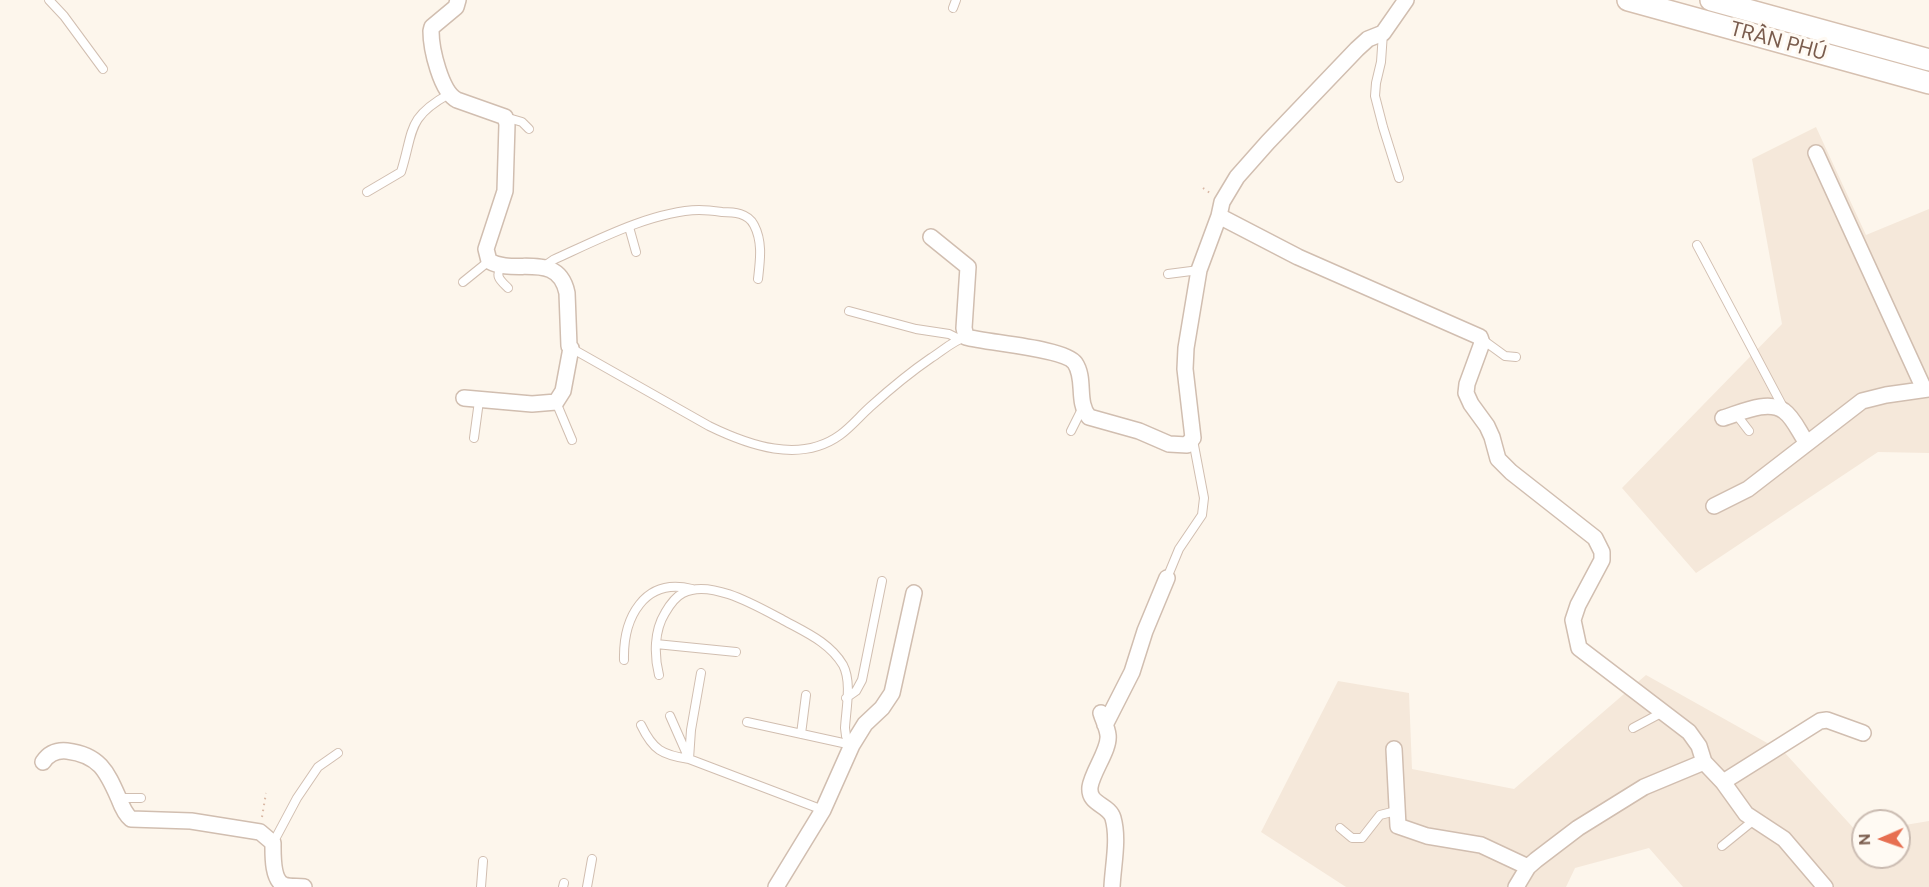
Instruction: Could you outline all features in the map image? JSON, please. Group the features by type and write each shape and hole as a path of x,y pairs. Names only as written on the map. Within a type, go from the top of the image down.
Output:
{"main road":[{"name":"TRẦN PHÚ","path":"1628,0 1929,83"},
{"name":"TRẦN PHÚ","path":"1711,0 1929,60"}],"street":[{"path":"458,0 456,8 432,27 436,62 449,94 458,100 505,117 508,134 505,191 486,249 495,263 543,267 555,272 566,285 569,346 571,348 563,391 556,402 532,404 471,399"},
{"path":"932,237 968,267 962,338 1048,351 1072,359 1080,375 1083,407 1089,417 1139,431 1169,444 1187,445 1193,438 1185,369 1186,348 1199,270 1222,202 1237,177 1268,142 1357,49 1368,39 1383,33 1406,0"},
{"path":"1713,506 1748,489 1862,401 1926,389 1816,153"},
{"path":"1219,216 1298,257 1476,334 1481,339 1482,343 1466,393 1487,426 1498,459 1511,472 1595,538 1602,552 1602,560 1578,605 1573,620 1580,648 1694,738 1704,762 1723,782 1746,814 1784,839 1823,887"},
{"path":"1730,416 1762,407 1774,407 1785,411 1807,443"},
{"path":"1112,887 1115,836 1113,815 1108,809 1096,803 1092,798 1090,787 1109,737 1103,719 1132,672 1145,631 1167,578"},
{"path":"776,887 823,810 852,745 865,724 882,708 892,693 914,593"},
{"path":"1723,782 1820,722 1827,720 1863,733"},
{"path":"1394,749 1396,822 1401,828 1434,837 1481,845 1528,867"},
{"path":"43,762 53,752 64,750 89,756 104,770 127,816 131,819 191,821 260,832 273,843 279,881 284,885 304,887"},
{"path":"1516,887 1528,867 1578,828 1635,793 1704,762"}],"lane":[{"path":"49,0 64,16 103,69"},
{"path":"1383,33 1382,62 1375,96 1399,178"},
{"path":"367,192 401,171 410,133 416,122 437,100 449,94"},
{"path":"505,117 522,122 529,129"},
{"path":"543,267 553,260 629,227 673,213 700,210 734,212 747,217 754,224 761,251 758,279"},
{"path":"629,227 636,252"},
{"path":"1697,245 1785,411"},
{"path":"463,282 495,263 498,277 508,288"},
{"path":"1168,274 1199,270"},
{"path":"849,311 916,329 962,338"},
{"path":"571,348 731,437 750,444 804,451 840,436 907,375 962,338"},
{"path":"1481,339 1505,356 1516,357"},
{"path":"471,399 474,438"},
{"path":"556,402 572,440"},
{"path":"1071,431 1083,407"},
{"path":"1730,416 1749,431"},
{"path":"1167,578 1179,549 1202,515 1204,498 1193,438"},
{"path":"846,698 856,691 862,680 882,581"},
{"path":"624,660 624,641 631,617 645,598 667,587 680,586 708,589 729,595 773,615 821,641 831,650 843,666 848,680 845,728 852,745"},
{"path":"659,675 656,644 659,622 677,597 693,589"},
{"path":"656,644 736,652"},
{"path":"689,759 691,730 701,673"},
{"path":"801,734 806,695"},
{"path":"1633,729 1663,712"},
{"path":"670,716 689,759"},
{"path":"747,722 852,745"},
{"path":"641,725 649,742 667,755 689,759 823,810"},
{"path":"273,843 297,798 318,767 338,753"},
{"path":"118,798 141,798"},
{"path":"1340,828 1352,838 1362,838 1380,815 1396,811"},
{"path":"1722,846 1754,820"},
{"path":"587,887 592,860"},
{"path":"481,887 483,861"}],"path":[{"path":"260,832 266,793"}],"shaded area":[{"path":"1816,127 1866,235 1929,209 1929,453 1878,452 1696,573 1622,488 1782,324 1752,159"},
{"path":"1646,675 1785,753 1851,825 1851,869 1911,869 1911,824 1929,821 1929,887 1683,887 1649,848 1575,868 1566,887 1346,887 1261,832 1338,681 1409,693 1412,769 1514,789"}]}
